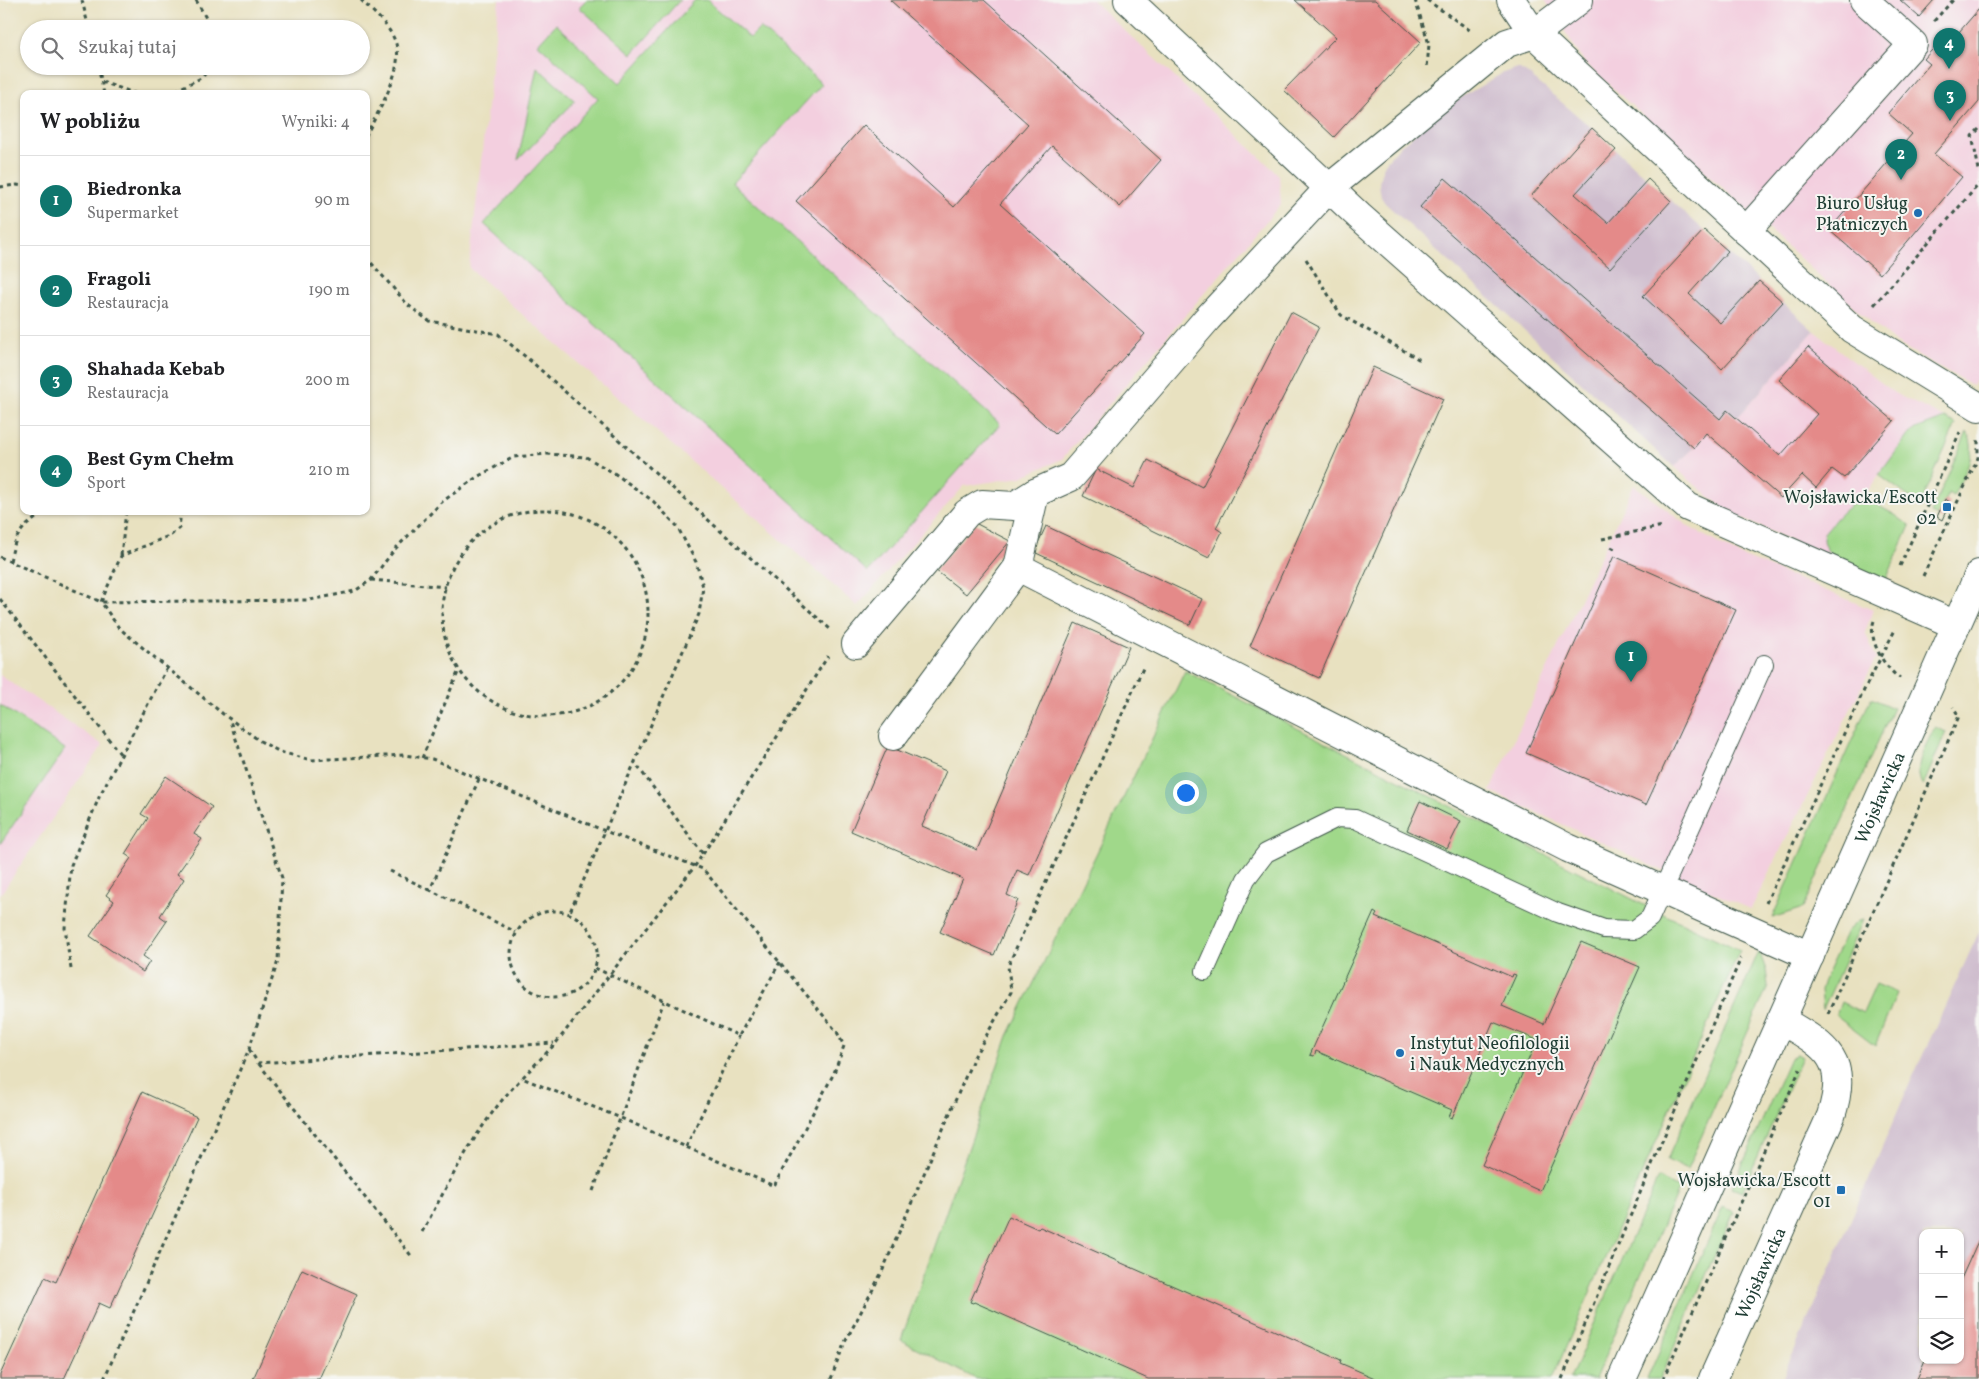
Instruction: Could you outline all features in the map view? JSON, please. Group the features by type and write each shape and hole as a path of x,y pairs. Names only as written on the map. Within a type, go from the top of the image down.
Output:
{"street":[{"path":"1128,0 1329,188 1688,507 1956,625"},
{"path":"1511,0 1534,34 1852,329 1976,405"},
{"path":"853,645 967,513 982,504 1014,506 1035,493 1071,477 1207,319 1329,188 1507,43 1534,34 1579,0"},
{"path":"1746,231 1913,44 1864,0"},
{"path":"893,736 1018,567 1035,493"},
{"path":"1018,567 1568,848 1752,932 1810,956"},
{"name":"Wojsławicka","path":"1622,1379 1979,574"},
{"name":"Wojsławicka","path":"1714,1379 1831,1116 1838,1095 1838,1076 1828,1050 1781,1020"}],"lane":[{"path":"1205,971 1246,879 1266,854 1337,818 1355,819 1558,913 1604,929 1634,930 1650,918 1764,664"}],"path":[{"path":"82,0 87,20"},
{"path":"196,0 207,20"},
{"path":"361,0 388,29 396,42 398,63 384,100 370,127"},
{"path":"1415,0 1429,44 1427,72"},
{"path":"1427,0 1479,37"},
{"path":"100,75 103,90"},
{"path":"176,90 204,75"},
{"path":"102,82 125,90"},
{"path":"1979,129 1972,136 1979,170"},
{"path":"1873,306 1979,184"},
{"path":"0,187 20,185"},
{"path":"1289,231 1341,315 1422,362"},
{"path":"370,262 408,305 429,321 498,334 853,645 827,657 695,866 556,1043 503,1097 471,1142 422,1232"},
{"path":"1899,567 1976,405"},
{"path":"1562,1379 1752,932 1865,688 1944,534 1978,458 1979,434"},
{"path":"0,557 100,602 310,600 356,591 371,580 395,549 443,500 476,477 514,457 546,454 586,457 614,473 653,501 676,526 696,562 703,587 699,614 569,914"},
{"path":"536,509 571,513 603,527 628,550 644,580 649,614 643,647 627,677 602,699 571,713 537,716 504,708 476,690 455,664 443,632 442,598 446,586 452,565 474,537 502,518 536,509"},
{"path":"10,561 15,541 21,529 40,515"},
{"path":"100,602 121,556 126,515"},
{"path":"121,556 171,534 179,528 181,515"},
{"path":"1602,539 1707,516"},
{"path":"1610,547 1617,550"},
{"path":"371,580 446,586"},
{"path":"0,599 121,755"},
{"path":"100,602 119,628 229,718 260,741 280,752 311,760 404,755 432,759 605,831 703,869 838,1032 844,1046 834,1073 774,1186 621,1118 522,1078"},
{"path":"1877,614 1872,626 1872,636 1881,657 1896,675"},
{"path":"831,1379 844,1344 882,1272 973,1059 1011,992 1008,966 1157,638"},
{"path":"71,969 65,928 72,866 100,795 167,668"},
{"path":"422,758 460,670"},
{"path":"104,1379 249,1049 278,961 282,878 229,718"},
{"path":"635,763 703,854"},
{"path":"430,890 478,779"},
{"path":"390,871 516,932"},
{"path":"549,911 569,914 587,926 594,939 597,953 595,968 589,980 578,991 564,997 550,998 535,994 515,974 510,960 511,945 516,932 525,922 536,915 549,911"},
{"path":"686,1146 739,1036 780,962"},
{"path":"595,968 739,1036"},
{"path":"593,1191 664,1002"},
{"path":"258,1063 556,1043"},
{"path":"249,1049 258,1063 413,1258"}],"shaded area":[{"path":"499,0 1092,0 1279,175 1281,204 1062,459 1021,477 964,486 857,606 469,268"},
{"path":"1545,0 1979,0 1979,373 1973,386 1895,342 1857,310 1585,63"},
{"path":"1518,68 1528,74 1592,128 1814,331 1737,418 1727,410 1694,448 1674,467 1385,203 1381,197 1379,184 1381,173 1385,163 1399,147 1450,104 1503,73"},
{"path":"1814,331 1896,394 1945,418 1909,434 1860,501 1851,504 1840,562 1729,513 1674,467 1694,448 1727,410 1737,418"},
{"path":"1634,485 1689,527 1739,555 1873,610 1865,632 1876,658 1751,909 1692,884 1490,791"},
{"path":"0,675 103,745 0,895"},
{"path":"1979,932 1979,1379 1782,1379 1910,1083"}],"green space":[{"path":"586,0 680,0 632,54 579,7"},
{"path":"695,0 707,0 750,38 760,28 822,84 732,183 1000,424 868,572 484,224 598,98 538,44 556,24 620,83"},
{"path":"537,67 575,101 518,160"},
{"path":"1945,418 1956,424 1920,505 1879,475 1909,434 1916,429"},
{"path":"1967,432 1971,448 1968,464 1953,496 1948,493 1937,517 1931,513"},
{"path":"1868,500 1910,526 1885,582 1845,564 1827,550 1823,542 1824,533 1838,516 1848,507"},
{"path":"1185,671 1642,904 1740,950 1552,1379 976,1379 901,1340 1008,1036"},
{"path":"1871,698 1893,708 1803,908 1772,918"},
{"path":"0,705 65,749 0,844"},
{"path":"1935,727 1946,732 1923,786 1920,779 1919,763"},
{"path":"1863,920 1823,1010 1821,990 1824,980 1847,931 1858,921"},
{"path":"1759,951 1766,970 1768,986 1687,1169 1667,1160"},
{"path":"1876,984 1897,993 1875,1046 1836,1016 1841,1002 1863,1013"},
{"path":"1797,1054 1802,1057 1742,1192 1732,1188 1790,1058"},
{"path":"1658,1178 1679,1188 1595,1379 1570,1379"},
{"path":"1723,1207 1734,1212 1660,1379 1647,1379"}],"building":[{"path":"890,0 984,0 1161,160 1120,207 1052,146 1000,204 1145,334 1055,434 796,201 864,125 954,207 1028,124"},
{"path":"1295,0 1375,0 1421,42 1334,137 1284,90 1336,37"},
{"path":"1900,0 1934,0 1919,17"},
{"path":"1979,9 1979,102 1934,154 1962,177 1880,274 1829,230 1912,134 1888,113 1930,64 1924,59 1946,34 1952,40"},
{"path":"1592,128 1616,150 1575,194 1608,223 1648,179 1671,201 1610,268 1531,196"},
{"path":"1445,178 1720,419 1727,410 1780,456 1817,414 1779,380 1808,347 1894,421 1844,478 1832,469 1816,488 1802,475 1781,498 1706,433 1694,448 1420,207"},
{"path":"1704,230 1728,251 1689,294 1720,323 1759,281 1783,302 1722,369 1643,296"},
{"path":"1291,312 1319,327 1216,528 1222,532 1209,558 1083,496 1096,469 1134,488 1148,460 1202,487"},
{"path":"1373,367 1443,399 1319,678 1250,646"},
{"path":"1945,499 1950,502 1942,520 1937,517"},
{"path":"975,523 1010,541 966,594 935,570"},
{"path":"1046,526 1202,599 1190,625 1034,552"},
{"path":"1614,556 1736,610 1646,805 1526,753"},
{"path":"1075,623 1129,647 1029,875 1017,870 1007,895 1018,900 994,955 940,932 963,879 851,831 888,746 946,771 922,826 977,850"},
{"path":"166,776 212,807 194,834 202,839 177,874 184,879 160,916 167,921 143,956 150,961 143,972 90,936 114,901 106,895 131,858 125,854 148,818 141,814"},
{"path":"1420,801 1461,821 1447,849 1407,830"},
{"name":"Instytut Neofilologii i Nauk Medycznych","path":"1374,912 1377,914 1375,917 1512,977 1513,974 1516,975 1502,1006 1544,1024 1581,942 1640,967 1540,1191 1482,1165 1537,1040 1493,1022 1452,1118 1449,1117 1452,1110 1316,1051 1314,1056 1310,1055"},
{"path":"142,1092 197,1117 110,1308 99,1303 64,1379 0,1379 0,1375 45,1277 56,1282"},
{"path":"1009,1216 1038,1229 1040,1227 1341,1360 1340,1363 1377,1379 1148,1379 974,1302 970,1302"},
{"path":"1979,1239 1979,1379 1917,1379 1923,1364 1964,1364 1964,1272"},
{"path":"302,1269 357,1294 319,1379 253,1379"}],"place":[{"name":"Best Gym Chełm","path":"1949,69"},
{"name":"Shahada Kebab","path":"1950,121"},
{"name":"Fragoli","path":"1901,180"},
{"name":"Biuro Usług Płatniczych","path":"1918,213"},
{"name":"Wojsławicka/Escott 02","path":"1947,507"},
{"name":"Biedronka","path":"1631,682"},
{"name":"Instytut Neofilologii i Nauk Medycznych","path":"1400,1053"},
{"name":"Wojsławicka/Escott 01","path":"1841,1190"}]}
